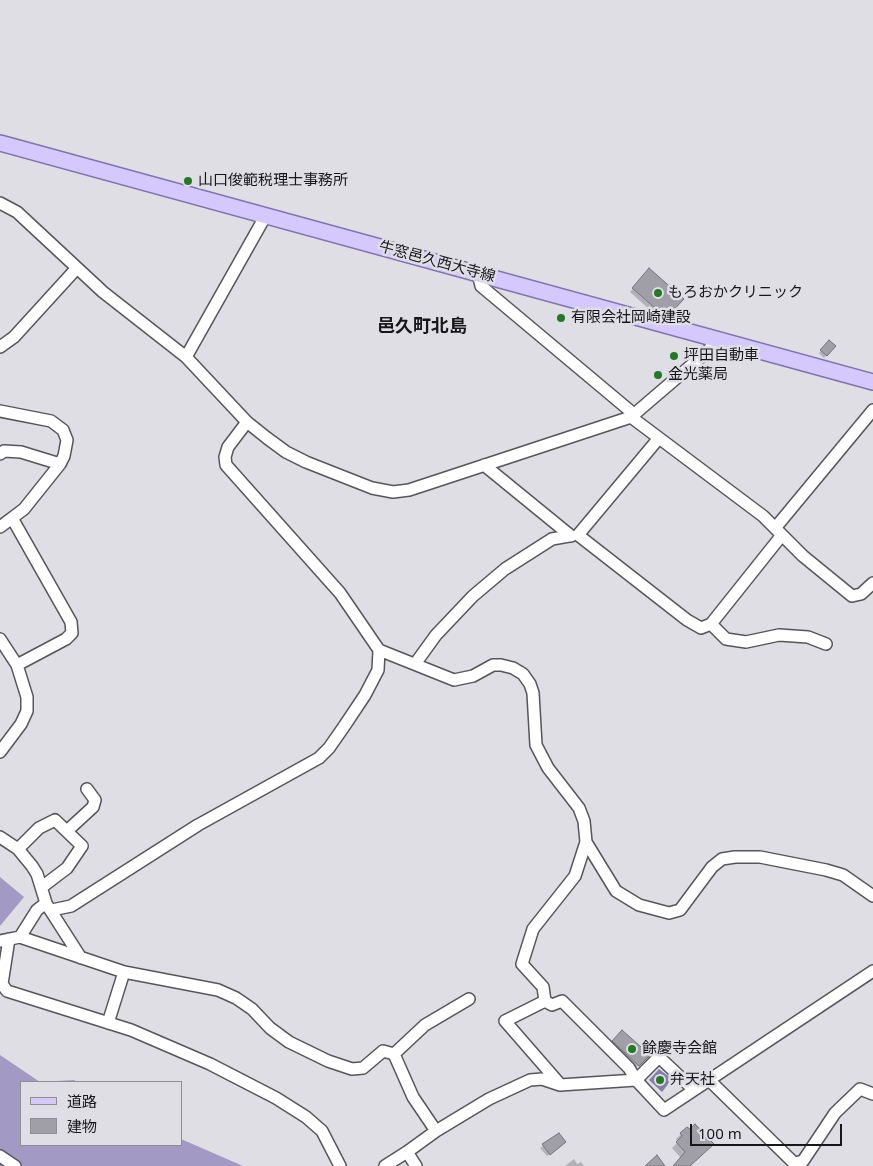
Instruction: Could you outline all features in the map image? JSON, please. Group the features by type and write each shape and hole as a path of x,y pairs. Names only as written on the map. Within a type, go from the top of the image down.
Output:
{"main road":[{"name":"牛窓邑久西大寺線","path":"0,143 873,382"}],"street":[{"path":"0,203 17,212 76,269 186,357 247,422 286,452 306,462 372,488 393,492 408,490 633,416 708,351 717,338"},
{"path":"186,357 266,215"},
{"path":"0,347 14,337 76,269"},
{"path":"478,273 481,286 659,438 779,531 803,556 852,596 861,594 873,583"},
{"path":"484,465 574,536 700,628 711,624 779,531 873,410"},
{"path":"0,411 51,421 63,430 67,440 64,456 60,464 24,509 0,528"},
{"path":"247,422 228,447 225,458 226,465 252,496 276,518 324,573 379,650 454,680 473,676 493,665 513,668 524,674 533,693 536,745 548,768 579,808 584,821 586,842 575,876 533,929 522,964 542,987 545,1001 552,1005 562,1001 629,1068 636,1080 662,1112 873,972"},
{"path":"415,664 436,635 473,596 505,569 552,539 574,536 659,438"},
{"path":"0,454 4,451 21,452 60,464"},
{"path":"12,518 71,622 72,632 66,639 17,665"},
{"path":"711,624 726,639 746,642 779,635 808,637 826,644"},
{"path":"0,639 17,665 27,697 27,711 21,724 0,752"},
{"path":"340,1166 322,1131 306,1117 276,1098 210,1064 131,1030 7,992 2,984 10,939 37,910 49,907 72,906 207,820 319,758 329,748 365,695 378,670 379,650"},
{"path":"68,830 93,807 95,800 87,788"},
{"path":"18,849 39,828 55,820 68,830 82,846 67,868 42,887"},
{"path":"0,837 18,849 32,866 49,907 82,958"},
{"path":"586,842 616,891 639,905 668,913 680,910 712,866 722,859 735,857 760,856 844,875 873,896"},
{"path":"10,939 82,958 124,972 218,990 236,998 289,1042 328,1061 352,1069 363,1068 383,1051 394,1054"},
{"path":"108,1023 124,972"},
{"path":"394,1054 425,1025 456,1004 469,999"},
{"path":"545,1001 505,1021 560,1085"},
{"path":"394,1054 413,1097 426,1112 436,1131"},
{"path":"385,1166 436,1131 489,1099 530,1080 542,1079 560,1085 636,1080 659,1057 694,1090"},
{"path":"709,1080 794,1163 802,1161 835,1113 860,1090 873,1094"},
{"path":"407,1152 416,1166"},
{"path":"0,1156 15,1166"}],"shaded area":[{"path":"0,877 24,897 0,926"},
{"path":"0,1055 39,1081 20,1081 20,1146 182,1146 182,1139 243,1166 0,1166"},
{"path":"659,1069 672,1079 662,1092 649,1080"}],"building":[{"name":"もろおかクリニック","path":"649,268 684,299 668,316 663,315 632,288"},
{"path":"829,340 836,346 827,356 820,350"},
{"name":"餘慶寺会館","path":"622,1030 650,1055 639,1066 612,1041"},
{"path":"695,1124 714,1144 690,1166 673,1166 685,1152 676,1142 682,1136 680,1133 687,1127 690,1129"},
{"path":"559,1133 566,1142 550,1155 542,1144"},
{"path":"657,1155 665,1166 645,1166"}],"place":[{"name":"山口俊範税理士事務所","path":"188,181"},
{"name":"もろおかクリニック","path":"658,293"},
{"name":"有限会社岡崎建設","path":"561,318"},
{"name":"坪田自動車","path":"674,356"},
{"name":"金光薬局","path":"658,375"},
{"name":"餘慶寺会館","path":"632,1049"},
{"name":"弁天社","path":"660,1080"}],"district":[{"name":"邑久町北島","path":"422,327"}]}
